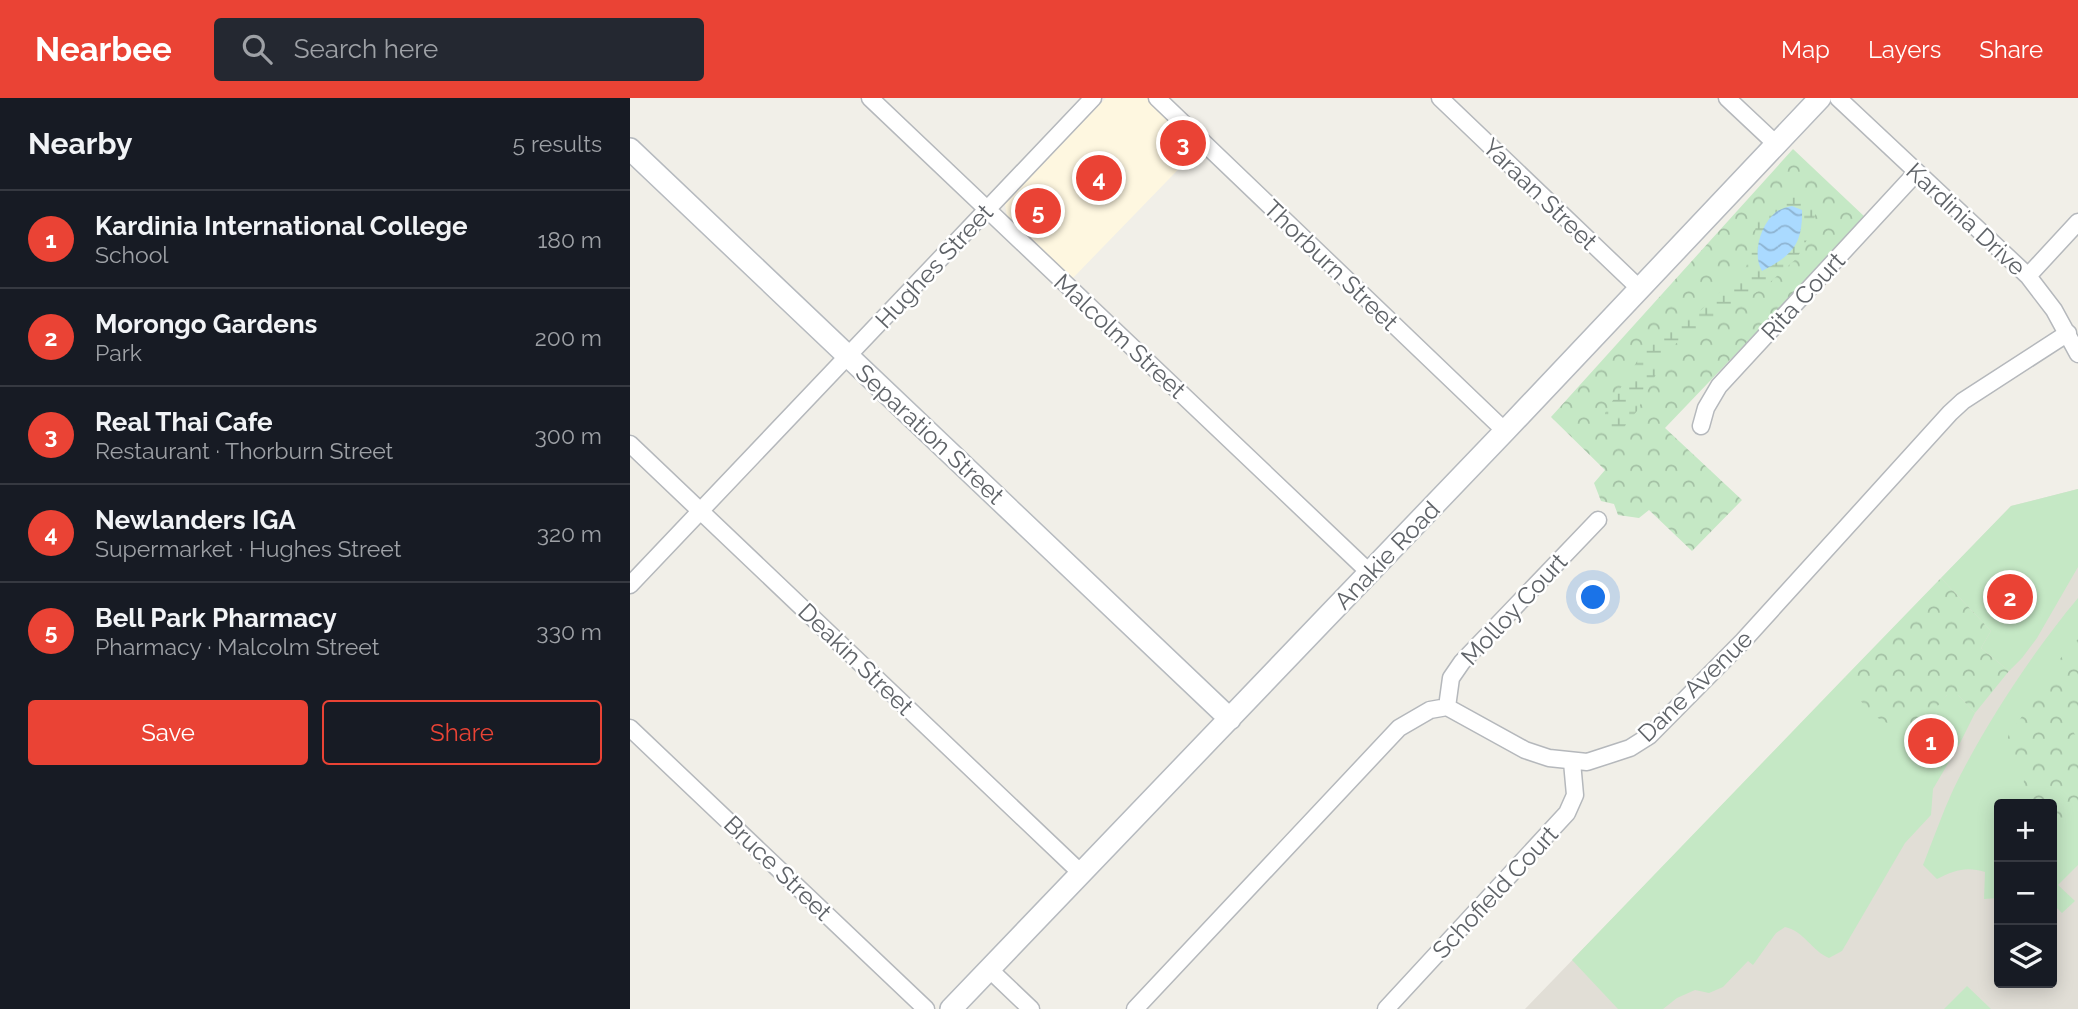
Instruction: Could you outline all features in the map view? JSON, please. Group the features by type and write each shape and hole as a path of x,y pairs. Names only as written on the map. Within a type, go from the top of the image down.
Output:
{"main road":[{"name":"Anakie Road","path":"951,1009 1370,573 1820,98"},
{"name":"Separation Street","path":"630,149 1230,719"}],"street":[{"name":"Malcolm Street","path":"870,98 1370,573"},
{"name":"Hughes Street","path":"630,585 1093,98"},
{"name":"Thorburn Street","path":"1157,98 1505,431"},
{"name":"Yaraan Street","path":"1440,98 1640,289"},
{"path":"1727,98 1776,144"},
{"name":"Kardinia Drive","path":"1838,98 2028,276 2046,298 2078,354"},
{"name":"Rita Court","path":"1702,426 1706,408 1719,386 1916,173"},
{"path":"2028,276 2078,222"},
{"name":"Dane Avenue","path":"1447,707 1525,750 1549,758 1572,762 1603,758 1630,748 1649,736 1744,641 1963,401 2068,333"},
{"name":"Deakin Street","path":"630,444 1082,874"},
{"name":"Molloy Court","path":"1447,707 1451,678 1462,662 1598,520"},
{"path":"1135,1009 1399,728 1430,710 1447,707"},
{"name":"Bruce Street","path":"630,728 926,1009"},
{"name":"Schofield Court","path":"1386,1009 1567,813 1575,794 1572,762"},
{"path":"989,969 1031,1009"}],"shaded area":[{"path":"1106,98 1148,98 1200,147 1071,280 1007,217 1005,204 1014,189 1020,188"},
{"path":"2078,489 2078,1009 1525,1009 2011,506"}],"green space":[{"path":"1793,149 1866,218 1665,428 1742,500 1692,551 1649,510 1639,518 1618,515 1614,504 1601,501 1594,483 1605,470 1551,417"},
{"path":"1800,190 1817,209 1809,236 1797,258 1767,285 1712,322 1683,337 1668,351 1637,411 1621,431 1609,432 1605,424 1605,413 1654,334 1675,318 1697,314 1746,267 1755,238 1756,218 1784,195"},
{"path":"2078,489 2078,567 2037,638 2009,671 1981,648 1991,631 1941,578 2011,506"},
{"path":"1941,578 1991,631 1981,648 2009,671 1975,713 1958,695 1947,695 1917,724 1891,725 1869,711 1860,700 1853,684 1845,677"},
{"path":"2078,598 2078,865 2058,885 2075,901 2062,913 2057,908 2057,799 1994,799 1994,898 1984,899 1985,872 1961,870 1937,879 1923,865 1953,790 1979,741 2026,666"},
{"path":"2078,639 2078,714 2072,730 2078,739 2078,825 2057,826 2057,799 2025,799 2023,770 2014,759 2003,753 2009,734 2031,704 2048,672"},
{"path":"1845,677 1855,684 1862,703 1923,720 1947,695 1958,695 1975,713 1933,789 1931,815 1905,843 1842,951 1829,958 1798,933 1785,927 1776,933 1753,965 1748,961 1723,987 1709,993 1695,990 1677,998 1663,1009 1618,1009 1572,960"},
{"path":"1967,986 1991,1009 1944,1009"}],"water":[{"path":"1792,206 1802,210 1797,241 1781,260 1762,271 1758,248 1762,232 1776,212"}],"place":[{"name":"Real Thai Cafe","path":"1183,143"},
{"name":"Newlanders IGA","path":"1099,178"},
{"name":"Bell Park Pharmacy","path":"1038,211"},
{"name":"Morongo Gardens","path":"2010,597"},
{"name":"Kardinia International College","path":"1931,741"}]}
